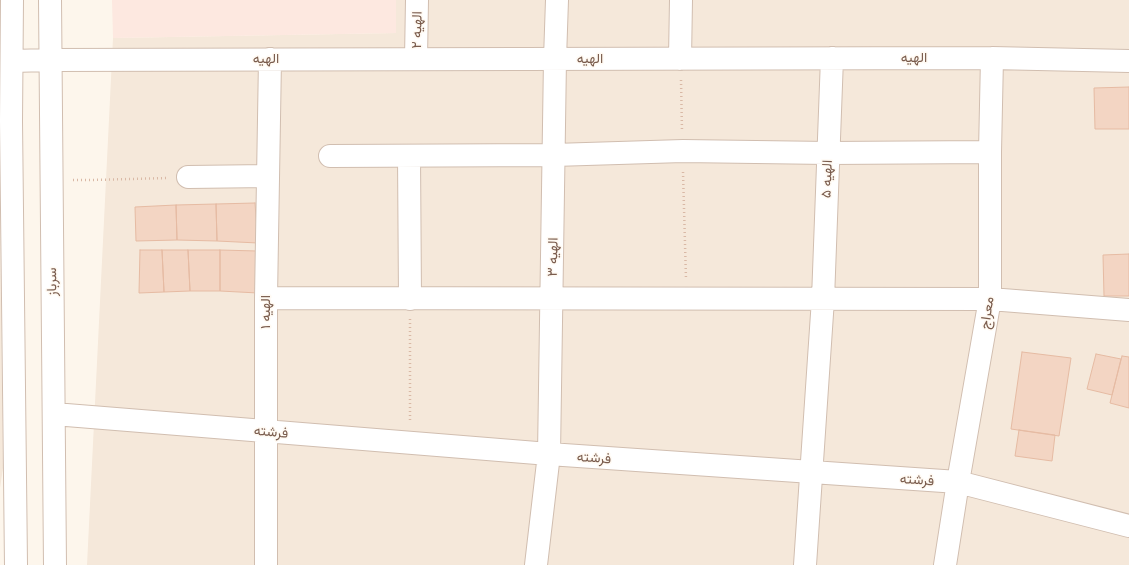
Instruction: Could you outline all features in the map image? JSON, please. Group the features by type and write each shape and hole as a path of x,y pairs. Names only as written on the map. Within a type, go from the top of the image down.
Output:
{"street":[{"path":"12,0 8,517 16,565"},
{"name":"سرباز","path":"50,0 55,565"},
{"name":"الهیه ۲","path":"416,59 417,0"},
{"name":"الهیه ۳","path":"536,565 549,454 557,0"},
{"path":"680,59 681,0"},
{"name":"الهیه","path":"12,61 832,58 992,58 1129,61"},
{"name":"الهیه ۵","path":"805,565 822,299 832,58"},
{"name":"معراج","path":"945,565 990,299 990,152 992,58"},
{"name":"الهیه ۱","path":"266,565 266,298 270,59"},
{"path":"330,156 554,155 683,151 828,153 990,152"},
{"path":"409,156 410,299"},
{"path":"188,177 268,176"},
{"path":"266,298 990,299 1129,310"},
{"name":"فرشته","path":"54,414 410,444 958,482 1129,526"}],"path":[{"path":"680,59 687,299"},
{"path":"51,179 92,180 188,177"},
{"path":"410,299 410,444"}],"shaded area":[{"path":"112,0 396,0 396,33 113,38"},
{"path":"396,0 1129,0 1129,565 87,565 113,38 396,33"},
{"path":"0,226 3,468 0,488"}],"building":[{"path":"1129,87 1129,129 1095,129 1094,88"},
{"path":"255,203 258,243 217,241 216,204"},
{"path":"216,204 217,241 177,240 176,205"},
{"path":"176,205 177,240 136,241 135,207"},
{"path":"140,250 162,250 164,292 139,293"},
{"path":"162,250 188,250 190,291 164,292"},
{"path":"188,250 220,250 220,291 190,291"},
{"path":"220,250 257,251 258,293 220,291"},
{"path":"1129,254 1129,296 1104,296 1103,255"},
{"path":"1022,352 1071,358 1059,436 1011,429"},
{"path":"1096,354 1121,359 1112,395 1087,389"},
{"path":"1122,356 1129,357 1129,408 1110,403"},
{"path":"1019,430 1055,435 1052,461 1015,456"}]}
